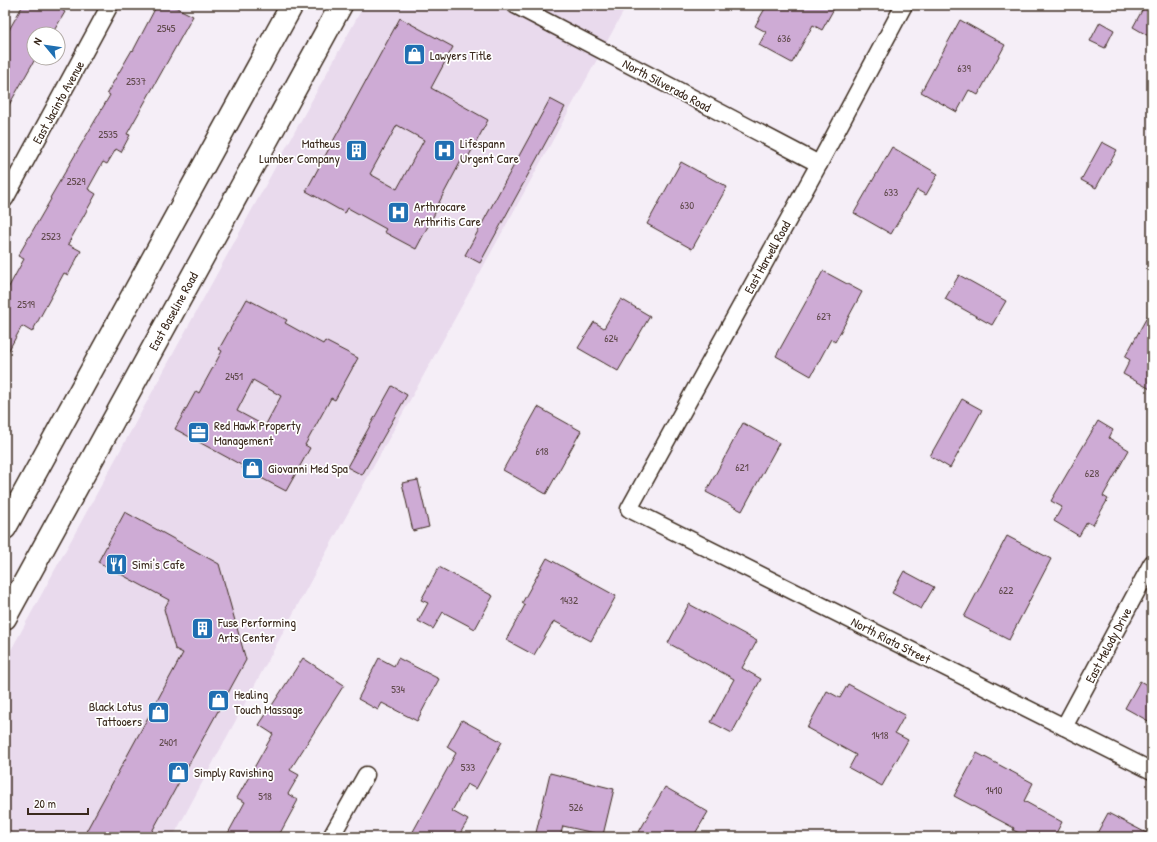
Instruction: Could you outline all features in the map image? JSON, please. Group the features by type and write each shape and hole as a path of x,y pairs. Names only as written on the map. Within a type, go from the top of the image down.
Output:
{"main road":[{"path":"5,528 292,5"},
{"name":"East Baseline Road","path":"5,618 341,5"}],"street":[{"name":"East Jacinto Avenue","path":"5,199 110,5"},
{"name":"North Silverado Road","path":"515,5 819,164"},
{"name":"East Harwell Road","path":"629,509 819,164 904,5"},
{"name":"North Riata Street","path":"629,509 1152,771"},
{"name":"East Melody Drive","path":"1064,727 1152,563"},
{"path":"331,837 366,776"}],"shaded area":[{"path":"364,5 627,5 315,573 173,837 5,837 5,661"}],"building":[{"path":"23,5 53,5 65,12 57,26 26,26 26,66 31,66 5,112 5,37"},
{"path":"157,5 171,5 193,16 127,134 130,135 121,152 116,149 107,164 103,162 88,189 96,194 68,244 81,251 68,275 64,273 32,332 22,326 5,357 5,294 24,259 18,256 110,95 107,93 132,50 133,51"},
{"path":"767,5 836,5 822,30 813,25 792,63 759,45 766,32 755,26"},
{"path":"1145,5 1152,5 1152,38 1133,27"},
{"path":"400,18 453,47 431,88 488,120 465,163 461,161 416,249 384,232 386,229 348,208 345,213 306,191","holes":["397,125 424,140 397,189 370,174"]},
{"path":"960,20 1005,45 978,95 969,90 957,112 921,92"},
{"path":"1100,22 1114,30 1105,48 1090,41"},
{"path":"550,99 565,107 480,263 465,255"},
{"path":"1102,142 1117,150 1096,188 1081,180"},
{"path":"892,147 938,174 926,195 917,190 891,234 854,213"},
{"path":"681,162 727,187 692,249 647,224"},
{"path":"823,271 862,292 835,342 831,339 811,376 776,356"},
{"path":"959,275 1006,301 992,325 945,299"},
{"path":"247,299 287,320 285,323 323,344 325,341 358,358 335,400 331,398 305,445 310,448 286,491 242,468 243,466 175,429 196,391 199,393 222,351 219,349","holes":["253,380 281,396 265,426 237,411"]},
{"path":"621,299 650,316 618,371 578,348 594,322 604,328"},
{"path":"1152,308 1152,390 1123,374 1130,360 1125,357"},
{"path":"392,386 407,395 362,475 347,467"},
{"path":"962,399 982,410 950,468 930,456"},
{"path":"538,407 581,431 546,494 503,470"},
{"path":"1098,421 1113,430 1109,438 1129,450 1103,496 1108,499 1093,525 1087,522 1079,536 1054,521 1062,507 1051,501"},
{"path":"743,423 779,443 742,511 706,492"},
{"path":"418,480 429,527 413,531 402,483"},
{"path":"125,512 219,564 246,660 149,837 83,837 183,653 175,649 164,609 169,600 98,562"},
{"path":"1007,536 1051,559 1009,640 964,617"},
{"path":"547,558 616,596 591,641 554,621 534,655 506,640 525,605 522,603"},
{"path":"439,567 493,596 475,629 443,612 433,629 418,621 428,603 421,600"},
{"path":"904,571 934,587 921,609 892,593"},
{"path":"689,604 757,641 742,668 761,679 732,733 711,722 734,679 668,643"},
{"path":"303,658 344,685 290,770 299,775 288,794 298,800 278,837 226,837 245,802 237,798 273,734 259,725"},
{"path":"379,658 394,666 398,658 439,679 417,721 382,703 378,710 358,699"},
{"path":"1140,681 1152,688 1152,723 1125,708"},
{"path":"848,684 905,715 895,733 908,740 882,786 849,768 856,755 807,728 827,691 840,698"},
{"path":"462,720 502,742 476,789 467,784 452,811 468,820 458,837 410,837 456,753 447,747"},
{"path":"977,753 1033,783 1024,801 1062,822 1054,837 1027,837 1013,830 1014,828 954,796"},
{"path":"550,773 614,789 603,835 563,826 560,837 535,837"},
{"path":"665,787 708,812 693,837 636,837"},
{"path":"1108,813 1152,836 1152,837 1095,837"}],"place":[{"name":"Lawyers Title","path":"415,55"},
{"name":"Matheus Lumber Company","path":"356,150"},
{"name":"Lifespann Urgent Care","path":"445,150"},
{"name":"Arthrocare Arthritis Care","path":"399,213"},
{"name":"Red Hawk Property Management","path":"198,432"},
{"name":"Giovanni Med Spa","path":"253,468"},
{"name":"Simi's Cafe","path":"117,564"},
{"name":"Fuse Performing Arts Center","path":"203,629"},
{"name":"Healing Touch Massage","path":"219,701"},
{"name":"Black Lotus Tattooers","path":"158,713"},
{"name":"Simply Ravishing","path":"178,772"}]}
